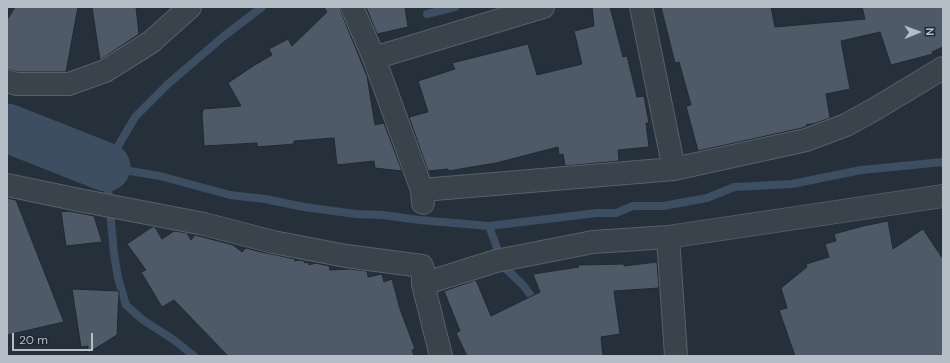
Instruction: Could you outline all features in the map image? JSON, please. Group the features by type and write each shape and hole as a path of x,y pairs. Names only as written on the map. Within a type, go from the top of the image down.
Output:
{"street":[{"path":"7,81 17,84 69,84 105,71 151,42 190,7"},
{"path":"352,7 374,58 423,197 674,169 806,140 852,122 875,110 943,68"},
{"path":"374,58 543,7"},
{"path":"641,7 674,169"},
{"path":"7,185 204,224 273,242 346,256 423,268 496,260 593,242 668,237 943,196"},
{"path":"668,237 676,356"},
{"path":"423,268 441,356"}],"building":[{"path":"15,7 78,7 66,72 19,72 7,69 7,20"},
{"path":"92,7 136,7 139,34 100,60"},
{"path":"324,7 340,7 367,76 375,125 384,123 402,171 375,168 374,161 337,165 334,138 294,141 294,144 257,147 257,143 204,146 203,109 241,106 228,83 272,55 269,49 288,39 292,46 327,12"},
{"path":"366,7 405,7 408,27 377,34"},
{"path":"592,7 610,7 623,57 627,56 637,97 644,96 649,123 646,123 649,147 618,150 619,161 565,166 563,154 559,155 558,147 496,163 448,171 448,169 428,171 409,117 428,112 418,81 455,69 452,63 528,44 537,75 582,64 574,31 594,26"},
{"path":"661,7 771,7 775,27 865,19 862,7 943,7 943,47 932,52 933,54 891,65 880,32 841,41 850,89 826,94 830,118 806,125 807,126 802,128 698,151 686,106 691,105 679,62 675,63"},
{"path":"7,198 16,200 64,322 7,335"},
{"path":"69,211 94,216 102,242 66,246 61,212"},
{"path":"888,221 893,249 923,229 943,259 943,356 795,356 779,310 787,308 781,288 807,267 806,264 829,257 825,244 836,241 834,234"},
{"path":"152,227 155,227 162,239 174,231 187,233 191,240 195,235 233,245 242,252 246,248 295,259 295,261 300,260 304,261 305,263 308,262 309,265 316,263 329,266 330,270 350,269 367,271 368,277 382,274 384,282 392,279 400,309 415,349 412,350 414,356 228,356 174,300 162,307 141,272 146,270 127,244"},
{"path":"657,262 659,288 614,291 620,334 601,337 603,356 467,356 456,333 460,331 444,291 476,280 491,316 540,292 533,274 579,267 578,265 624,264 624,266"},
{"path":"72,289 119,291 117,335 88,353 88,346 81,347"}],"waterway":[{"path":"194,356 174,340 143,320 126,305 118,278 114,254 106,167 135,117 168,84 224,36 262,7"},
{"path":"427,14 455,7"},
{"path":"7,128 106,167"},
{"path":"106,167 160,176 230,195 265,199 304,207 356,214 383,215 419,220 489,226 597,213 616,213 633,206 663,206 707,198 734,187 792,184 861,170 943,162"},
{"path":"489,226 504,267 523,285 537,304"}]}
